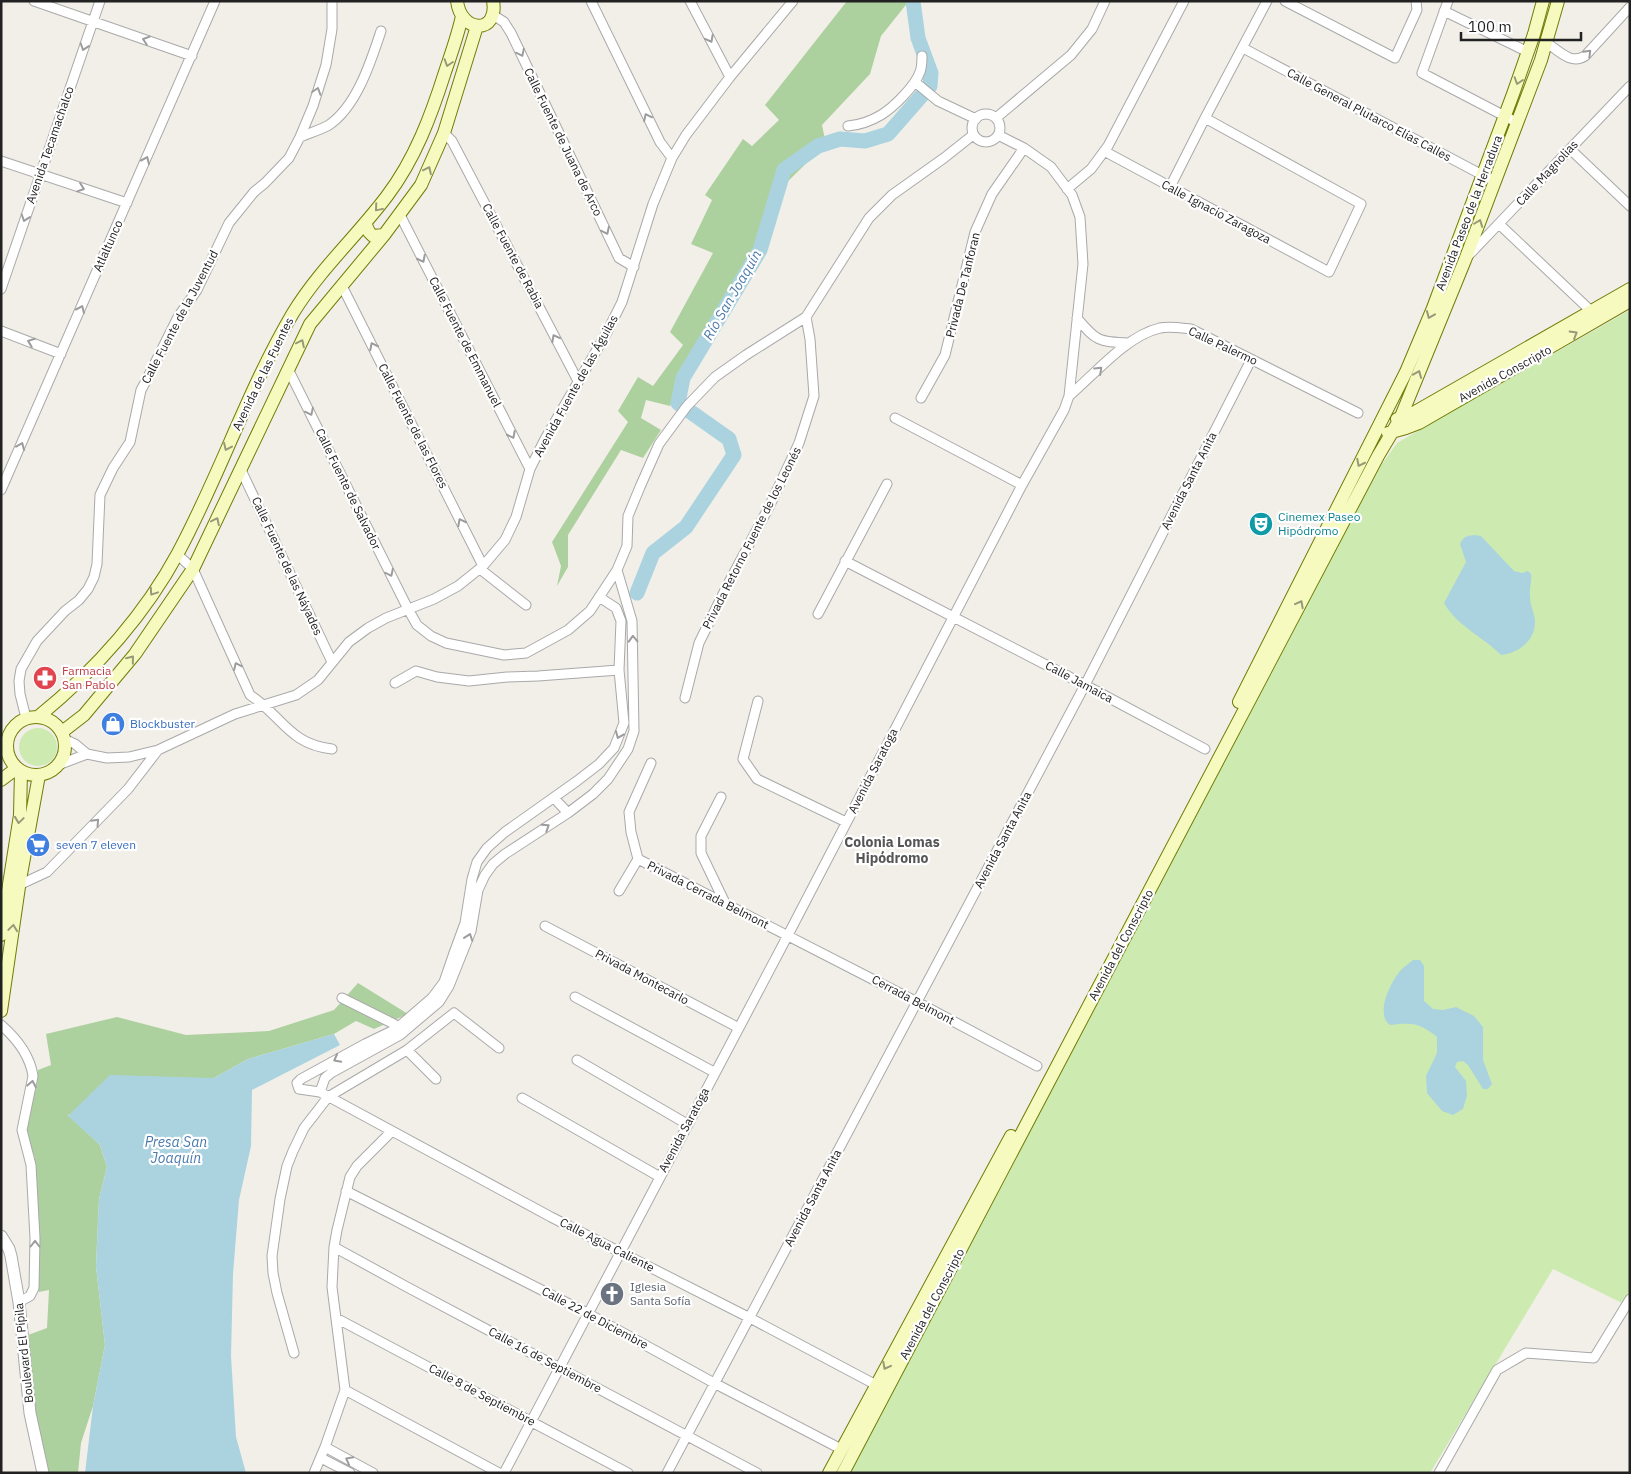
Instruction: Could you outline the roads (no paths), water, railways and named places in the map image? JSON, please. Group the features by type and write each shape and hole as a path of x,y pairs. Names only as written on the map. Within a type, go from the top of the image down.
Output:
{"main road":[{"path":"457,1 466,22 477,26 486,24 493,15 493,1"},
{"name":"Avenida Paseo de la Herradura","path":"1382,420 1406,372 1433,308 1505,117 1528,52 1542,1"},
{"name":"Avenida Paseo de la Herradura","path":"1400,419 1465,260 1518,123 1547,43 1558,1"},
{"name":"Avenida de las Fuentes","path":"32,718 79,680 133,621 177,554 252,392 283,331 310,288 328,264 396,184 414,152 436,101 462,16"},
{"name":"Avenida de las Fuentes","path":"63,736 84,715 135,654 193,569 310,324 400,216 420,185 444,133 477,26"},
{"path":"364,223 373,236 384,236"},
{"path":"353,235 365,236 369,240 372,250"},
{"name":"Avenida Conscripto","path":"1382,420 1400,419 1415,412 1630,289"},
{"name":"Avenida Conscripto","path":"1376,433 1392,433 1419,423 1630,301"},
{"name":"Avenida del Conscripto","path":"829,1473 881,1388 1374,464 1400,419"},
{"name":"Avenida del Conscripto","path":"842,1473 881,1388 1213,753 1382,420"},
{"path":"32,718 54,723 63,736 65,748 63,757 58,765 49,772 39,775 19,770 4,748 10,733 20,722 32,718"},
{"path":"1,780 19,770"},
{"path":"1,935 20,816 19,770"},
{"path":"1,1011 19,886 39,775"}],"street":[{"path":"34,1 192,56"},
{"name":"Avenida Tecamachalco","path":"1,289 100,1"},
{"name":"Atlaltunco","path":"1,490 216,1"},
{"name":"Calle Fuente de la Juventud","path":"32,718 20,694 19,681 21,669 36,641 65,611 79,600 88,589 94,577 97,564 100,495 113,468 130,442 141,390 178,317 197,290 229,223 254,192 289,158 300,136 313,106 326,65 332,29 332,1"},
{"path":"591,1 660,142 672,158"},
{"path":"690,1 730,77"},
{"path":"996,118 1071,55 1092,29 1105,1"},
{"path":"1067,189 1091,169 1104,151 1184,1"},
{"path":"1170,188 1204,118 1267,1"},
{"path":"1285,1 1395,58 1417,10 1416,1"},
{"path":"1448,1 1422,73 1518,123"},
{"name":"Avenida Fuente de las Águilas","path":"63,736 87,754 107,758 129,757 158,750 218,721 296,695 318,680 349,642 368,628 386,618 434,599 458,586 481,568 505,540 516,517 530,469 622,302 653,204 672,158 686,135 730,77 791,2"},
{"path":"1547,43 1572,60 1579,60 1585,56 1630,7"},
{"path":"1444,11 1528,52"},
{"name":"Calle Fuente de Juana de Arco","path":"493,15 504,22 511,33 619,258 634,267"},
{"path":"300,136 317,131 330,124 341,114 357,92 372,58 381,31"},
{"name":"Calle General Plutarco Elías Calles","path":"1243,48 1496,181"},
{"path":"922,56 922,88 938,101 976,119"},
{"name":"Calle Magnolias","path":"1465,260 1630,86"},
{"path":"848,126 860,124 881,115 922,88"},
{"path":"988,114 996,118 1000,126 998,135 988,142 977,139 973,134 973,124 976,119 979,116 988,114"},
{"name":"Calle Ignacio Zaragoza","path":"1104,151 1329,272 1361,204 1204,118"},
{"name":"Calle Fuente de Rabia","path":"444,133 452,140 578,381"},
{"path":"806,317 869,218 892,195 944,158 973,134"},
{"path":"998,135 1024,148 1051,167 1072,195 1080,217 1083,242 1082,285 1069,396"},
{"name":"Privada De Tanforan","path":"922,398 945,355 976,232 992,194 1024,148"},
{"path":"1570,149 1630,206"},
{"path":"1,161 127,204"},
{"name":"Calle Fuente de Emmanuel","path":"400,216 530,469"},
{"path":"1499,224 1591,311"},
{"name":"Calle Fuente de las Flores","path":"342,286 481,568"},
{"name":"Calle Fuente de Salvador","path":"288,368 417,625 431,636 446,643 504,655 526,653 568,630 590,611 617,570 627,546 628,516 659,444 685,409 715,377 806,317"},
{"name":"Privada Retorno Fuente de los Leonés","path":"685,698 699,643 770,505 799,442 814,396 810,339 806,317"},
{"path":"1077,318 1095,337 1104,342 1128,343"},
{"name":"Calle Palermo","path":"1069,396 1128,343 1160,328 1176,327 1191,329 1358,413"},
{"path":"1,331 61,354"},
{"name":"Avenida Santa Anita","path":"667,1473 1085,685 1252,360"},
{"name":"Avenida Saratoga","path":"504,1473 788,935 1022,485 1064,410 1069,396"},
{"path":"894,418 1022,485"},
{"name":"Calle Fuente de las Náyades","path":"241,470 332,662"},
{"path":"818,614 887,484"},
{"path":"177,554 193,569 250,695 265,705 283,725 300,739 317,747 332,749"},
{"name":"Calle Jamaica","path":"845,561 1204,749"},
{"path":"481,568 526,605"},
{"path":"294,1352 277,1293 272,1256 280,1199 288,1166 304,1128 324,1094 325,1078 398,1032 439,1002 449,986 471,931 478,890 493,864 593,794 608,779 628,749 634,731 635,687 632,621 617,570"},
{"path":"398,1032 432,998 444,982 465,923 472,879 477,862 486,848 505,832 599,764 614,748 624,724 619,670 621,621 620,613 612,604 599,597"},
{"path":"395,683 416,671 437,677 469,682 507,677 619,670"},
{"path":"620,687 635,687"},
{"path":"758,701 743,759 757,779 846,822"},
{"path":"19,886 47,872 128,789 158,750"},
{"name":"Avenida Fuente de las Águilas","path":"58,765 87,754"},
{"name":"Privada Cerrada Belmont","path":"651,762 630,812 631,832 638,859 788,935"},
{"path":"721,797 701,836 701,844 702,853 725,903"},
{"path":"554,798 568,813"},
{"path":"619,891 638,859"},
{"name":"Privada Montecarlo","path":"545,926 739,1028"},
{"name":"Cerrada Belmont","path":"788,935 1037,1066"},
{"path":"575,997 714,1072"},
{"path":"342,998 394,1024 398,1032"},
{"path":"324,1094 407,1050 454,1013 499,1048"},
{"path":"1,1025 16,1040 32,1069 33,1076 22,1130 32,1173 35,1238 34,1288 30,1296 19,1302"},
{"name":"Calle Agua Caliente","path":"398,1032 327,1065 297,1083 299,1089 324,1094 620,1252 750,1318 881,1388"},
{"path":"407,1050 436,1079"},
{"path":"577,1060 687,1124"},
{"path":"522,1098 660,1177"},
{"path":"314,1473 325,1447 344,1390 332,1287 334,1247 346,1191 350,1177 357,1166 392,1131"},
{"name":"Calle 22 de Diciembre","path":"346,1191 587,1313 714,1383 842,1449"},
{"name":"Boulevard El Pípila","path":"1,1236 11,1256 19,1302 28,1414 43,1473"},
{"name":"Boulevard El Pípila","path":"1,1246 6,1254 28,1414 39,1473"},
{"name":"Calle 16 de Septiembre","path":"334,1247 407,1288 560,1367 756,1473"},
{"path":"1439,1473 1497,1370 1526,1353 1594,1358 1630,1299"},
{"name":"Calle 8 de Septiembre","path":"336,1318 628,1473"},
{"path":"344,1390 499,1473"},
{"path":"325,1447 373,1473"},
{"path":"321,1458 350,1473"}],"water":[{"path":"1481,536 1514,571 1522,573 1528,571 1531,574 1530,600 1535,620 1533,634 1520,648 1508,654 1501,655 1463,625 1444,603 1466,562 1460,544 1465,537"},
{"path":"1413,960 1420,960 1424,966 1424,1001 1433,1009 1443,1010 1456,1007 1474,1016 1483,1027 1483,1060 1492,1084 1488,1089 1483,1089 1468,1065 1463,1061 1457,1062 1455,1067 1466,1081 1467,1096 1463,1109 1453,1115 1442,1111 1427,1093 1426,1076 1437,1053 1437,1037 1420,1026 1410,1024 1390,1025 1384,1013 1386,996 1394,980 1404,967"},
{"name":"Presa San Joaquín","path":"334,1034 340,1045 252,1090 251,1146 239,1200 233,1274 231,1356 236,1437 246,1473 85,1473 93,1406 105,1345 96,1266 99,1199 107,1167 100,1145 68,1116 110,1075 214,1078 248,1059"}],"waterway":[{"name":"Río San Joaquín","path":"637,593 653,553 686,527 734,455 729,439 678,403 683,378 760,250 784,170 818,146 840,139 865,141 888,134 930,86 931,73 918,38 913,1"}],"place":[{"name":"Cinemex Paseo Hipódromo","path":"1261,524"},
{"name":"Farmacia San Pablo","path":"45,678"},
{"name":"Blockbuster","path":"113,724"},
{"name":"seven 7 eleven","path":"38,845"},
{"name":"Iglesia Santa Sofía","path":"612,1294"}],"district":[{"name":"Colonia Lomas Hipódromo","path":"892,850"}]}
